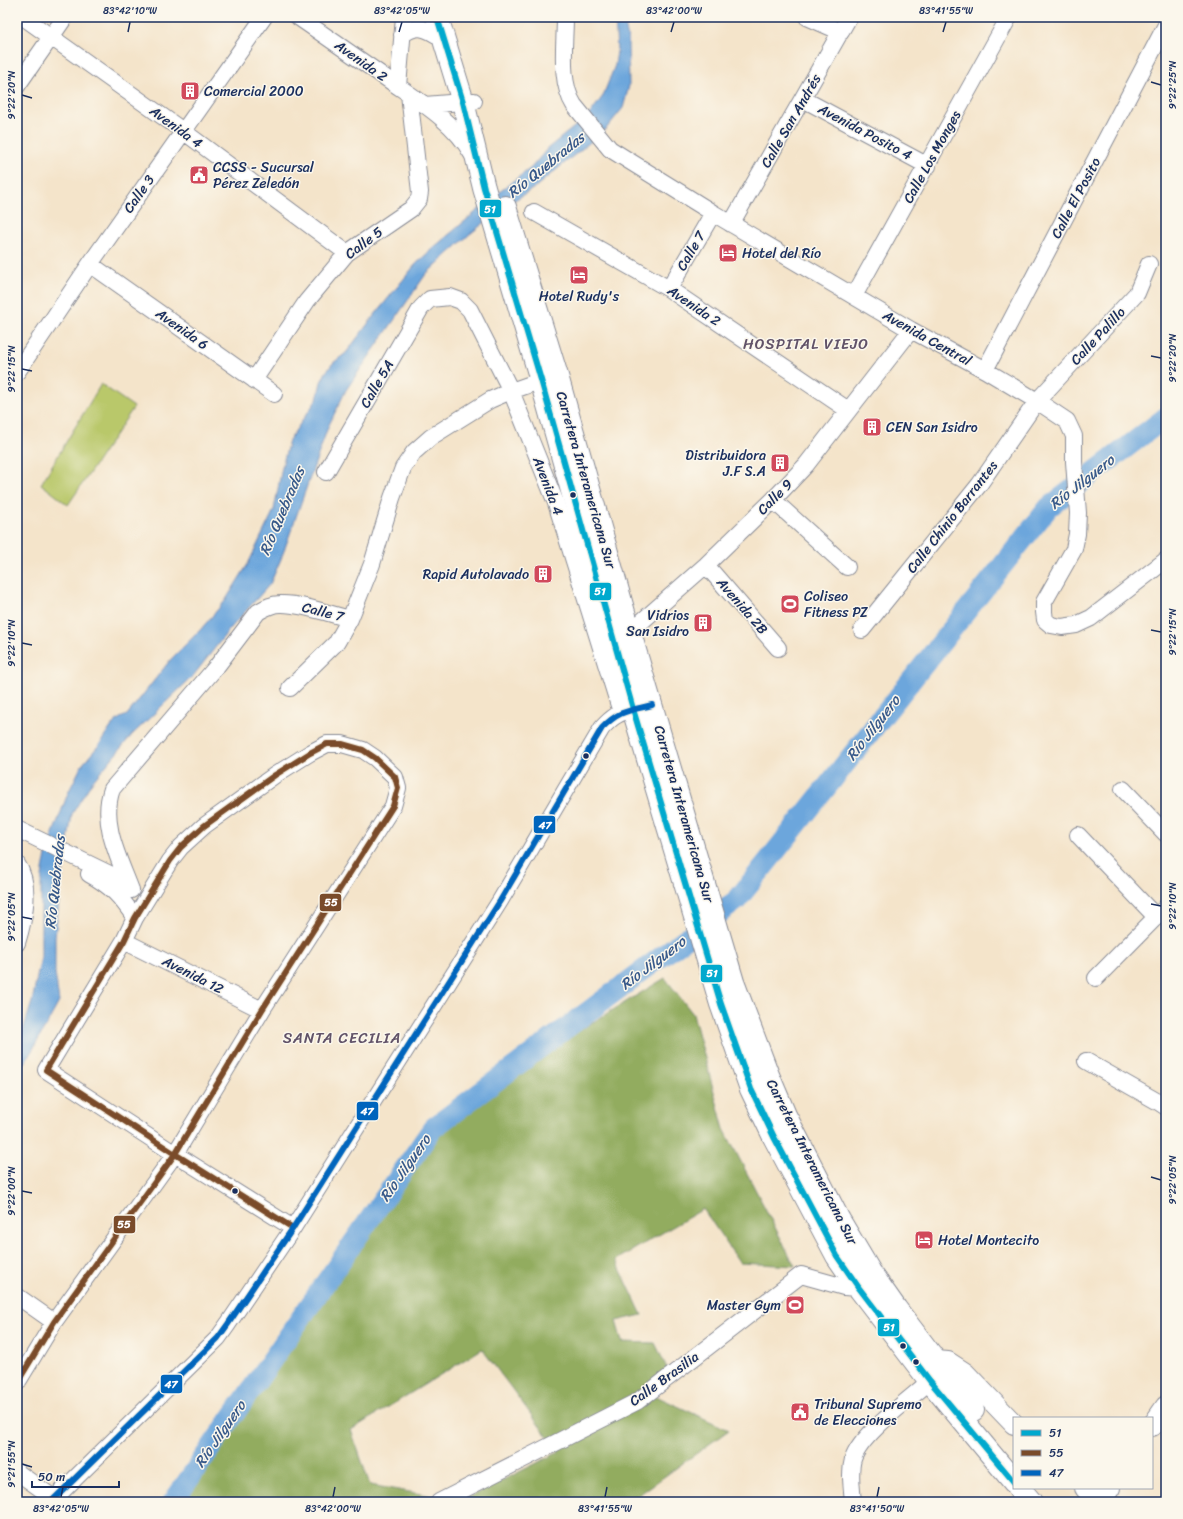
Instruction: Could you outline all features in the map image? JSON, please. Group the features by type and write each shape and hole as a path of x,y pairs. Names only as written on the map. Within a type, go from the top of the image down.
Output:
{"highway":[{"name":"Carretera Interamericana Sur","path":"437,17 443,39 469,101"},
{"name":"Carretera Interamericana Sur","path":"450,17 486,176 549,378 621,633 635,709 721,1004 751,1089 774,1137 837,1256 859,1288 928,1358"},
{"name":"Carretera Interamericana Sur","path":"635,709 706,890 733,982 785,1115 839,1220 870,1272 1013,1481"},
{"path":"837,1256 912,1336 928,1358 942,1387 962,1401 976,1414 1013,1460"},
{"path":"1020,1489 1031,1502"},
{"path":"1037,1489 1047,1502"}],"main road":[{"path":"928,1358 948,1362 965,1373 1013,1423"},
{"path":"1153,1425 1166,1406"},
{"path":"1086,1489 1097,1502"},
{"path":"1100,1502 1109,1489"}],"street":[{"name":"Avenida 4","path":"23,17 183,131 347,253"},
{"path":"17,86 65,17"},
{"name":"Calle 3","path":"17,372 90,264 264,17"},
{"name":"Avenida 2","path":"298,17 425,105 455,129 486,176"},
{"name":"Calle 5","path":"254,380 307,301 347,253 411,209 419,199 420,184 403,90 402,35 404,17"},
{"name":"Avenida Central","path":"565,17 564,80 569,97 610,149 713,213 911,330 985,370 1067,421 1074,436 1074,462 1078,514 1074,549 1044,602 1046,620 1051,625 1062,627 1076,625 1091,618 1166,560"},
{"path":"806,17 841,32"},
{"name":"Calle San Andrés","path":"732,224 849,17"},
{"name":"Calle Los Monges","path":"854,296 928,166 1009,17"},
{"name":"Calle El Posito","path":"985,370 1166,25"},
{"path":"402,35 411,29 420,28 430,30 443,39"},
{"name":"Avenida Posito 4","path":"803,99 928,166"},
{"path":"425,105 469,101"},
{"name":"Avenida 2","path":"534,212 669,289 848,410"},
{"name":"Calle 7","path":"669,289 713,213"},
{"name":"Avenida 6","path":"90,264 274,394"},
{"name":"Calle Palillo","path":"1036,401 1137,294 1149,264"},
{"name":"Avenida 4","path":"430,299 450,297 461,301 470,310 511,391 635,709"},
{"name":"Calle 5A","path":"326,472 421,308 430,299"},
{"name":"Calle 9","path":"621,633 706,565 773,500 806,465 911,330"},
{"name":"Calle 7","path":"131,890 111,838 108,809 112,789 217,666 258,612 266,606 290,604 350,620 372,564 392,498 404,468 414,452 431,437 490,400 549,378"},
{"name":"Calle Chinio Barrantes","path":"862,630 979,485 1036,401"},
{"path":"773,500 848,567"},
{"name":"Avenida 2B","path":"706,565 778,648"},
{"path":"290,688 337,642 350,620"},
{"path":"17,1472 53,1500 218,1338 292,1228 500,901 602,728 612,718 635,709"},
{"path":"17,1383 54,1322 175,1154 262,1010 393,806 398,788 395,777 375,758 363,750 342,744 327,744 275,775 204,826 181,847 170,861 138,912 124,941 46,1070 175,1154 292,1228"},
{"path":"1123,789 1166,834"},
{"path":"17,829 33,841"},
{"path":"17,835 118,878 131,890 138,912"},
{"path":"1078,835 1161,912 1096,978"},
{"name":"Calle 7","path":"85,865 99,863 106,856 111,838"},
{"path":"17,864 22,871 25,887 23,918 17,943"},
{"path":"85,865 124,902 138,912"},
{"name":"Avenida 12","path":"124,941 262,1010"},
{"path":"1086,1061 1166,1107"},
{"name":"Calle Brasilia","path":"439,1502 638,1401 801,1275 844,1287 859,1288"},
{"path":"17,1296 54,1322"},
{"path":"853,1502 851,1470 857,1451 869,1435 882,1422 928,1358"}],"green space":[{"path":"101,384 134,407 68,505 41,484"},
{"path":"665,978 693,1014 724,1129 795,1266 740,1263 703,1209 616,1260 642,1315 616,1321 622,1342 655,1343 668,1370 643,1390 729,1430 629,1502 173,1502 433,1128 490,1085","holes":["482,1349 559,1452 461,1501 370,1485 351,1430"]}],"water":[{"name":"Río Quebradas","path":"615,17 624,17 628,40 629,86 623,108 605,130 534,188 507,205 470,234 426,274 346,390 328,427 281,559 270,584 229,630 193,676 132,735 92,782 72,814 60,892 55,938 55,973 59,1002 33,1049 17,1074 17,1041 22,1034 32,1002 41,957 41,884 44,864 48,847 68,793 82,765 99,745 113,724 120,718 127,715 171,659 201,629 225,601 248,564 274,510 289,440 317,399 321,382 333,363 346,353 415,265 509,184 531,168 548,148 589,115 603,96 615,65 617,51"}],"waterway":[{"name":"Río Jilguero","path":"173,1502 433,1128 737,900 1049,507 1166,417"}],"transit line":[{"name":"51","path":"437,17 463,102 484,188 541,380 633,709 721,1004 751,1089 774,1137 837,1256 859,1288 930,1381 1013,1481"},
{"name":"47","path":"51,1502 218,1338 293,1228 500,901 602,728 619,714 652,705"},
{"name":"55","path":"17,1383 54,1322 175,1154 262,1010 393,806 398,788 395,777 375,758 363,750 342,744 327,744 275,775 204,826 181,847 170,861 135,918 124,941 46,1070 175,1154 293,1228"}],"place":[{"name":"Comercial 2000","path":"190,91"},
{"name":"CCSS - Sucursal Pérez Zeledón","path":"199,175"},
{"name":"Hotel del Río","path":"728,253"},
{"name":"Hotel Rudy's","path":"579,275"},
{"name":"CEN San Isidro","path":"872,427"},
{"name":"Distribuidora J.F S.A","path":"780,463"},
{"name":"Rapid Autolavado","path":"543,574"},
{"name":"Coliseo Fitness PZ","path":"790,604"},
{"name":"Vidrios San Isidro","path":"703,623"},
{"name":"Hotel Montecito","path":"924,1240"},
{"name":"Master Gym","path":"795,1305"},
{"name":"Tribunal Supremo de Elecciones","path":"800,1412"}],"district":[{"name":"HOSPITAL VIEJO","path":"806,344"},
{"name":"SANTA CECILIA","path":"342,1038"}]}
